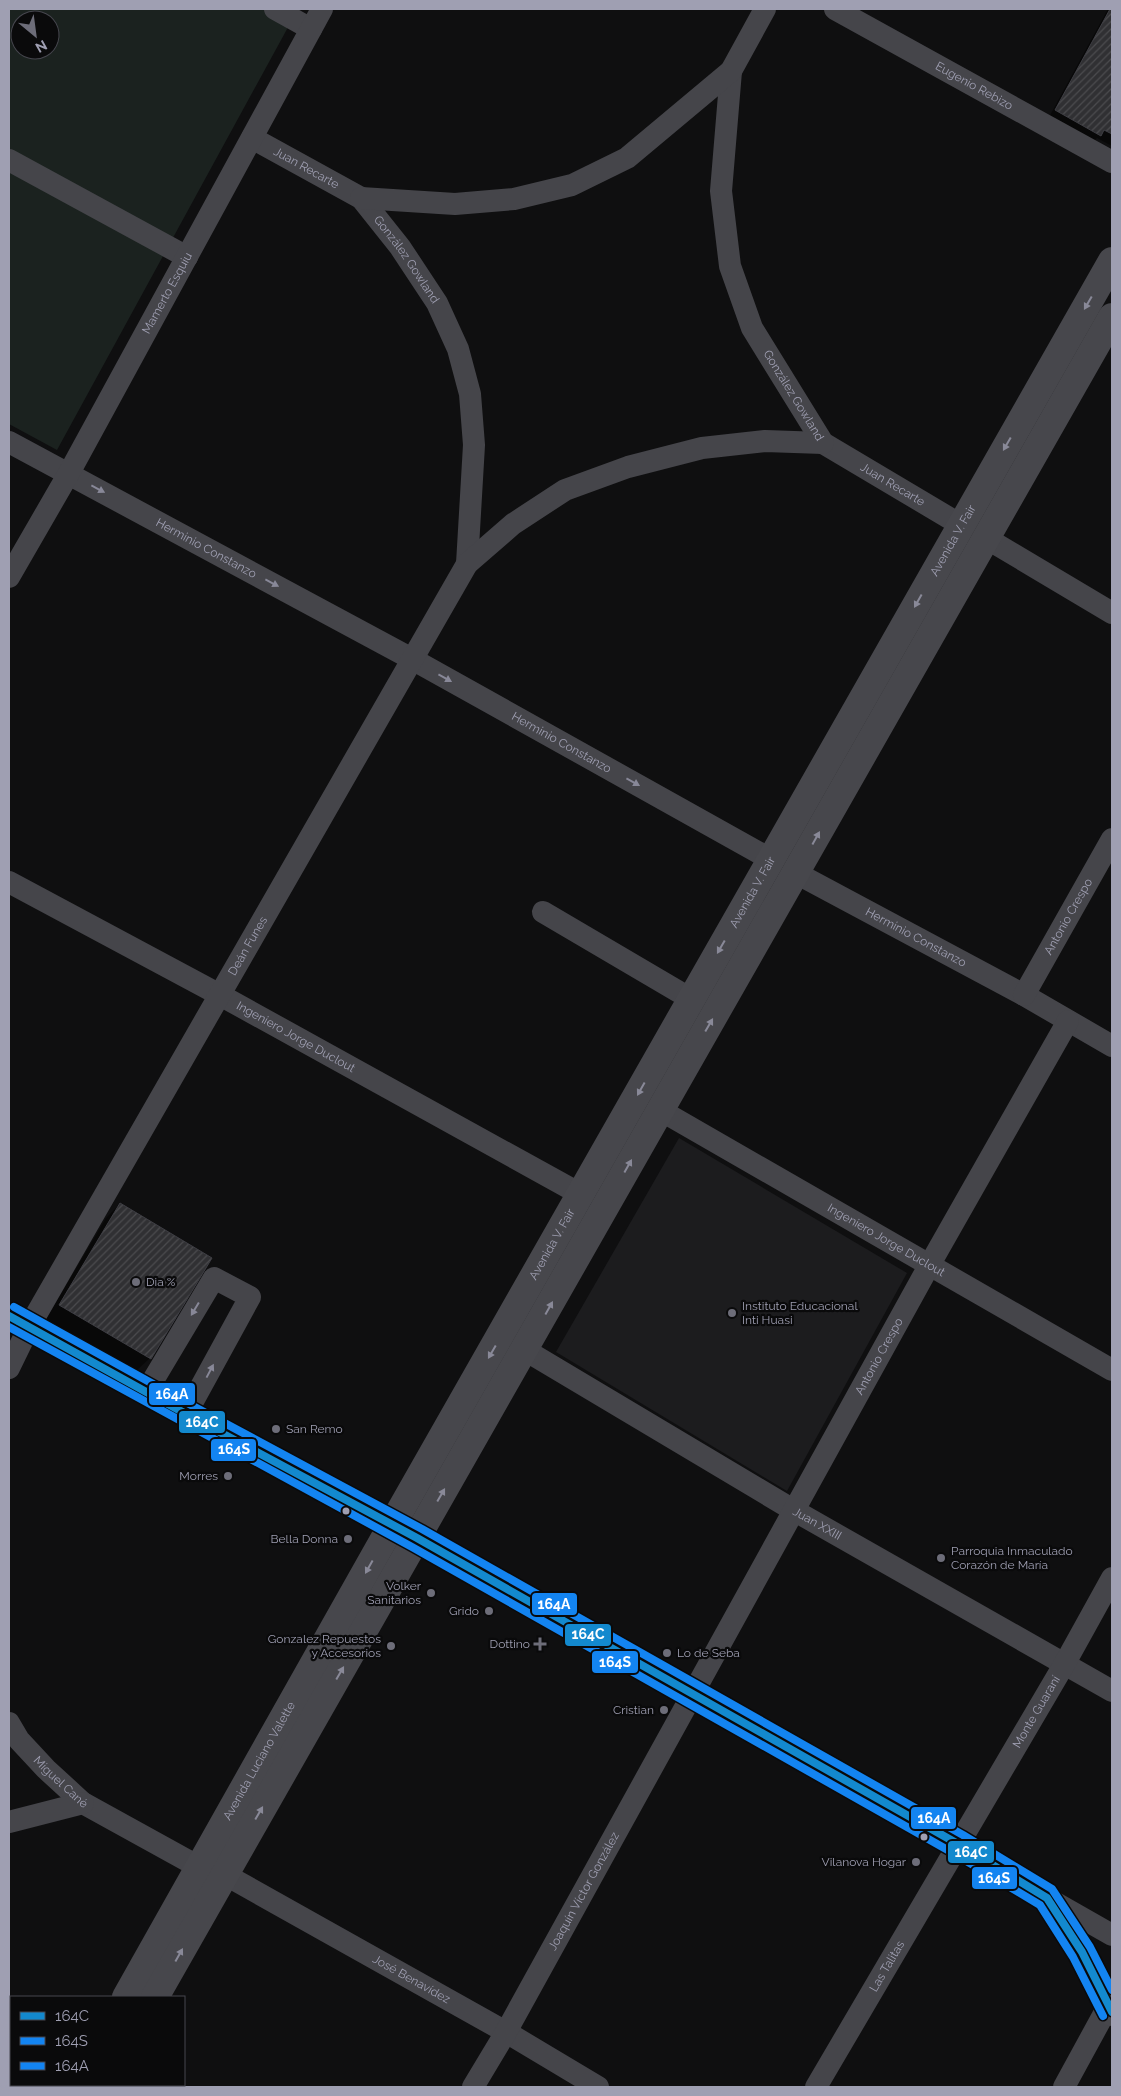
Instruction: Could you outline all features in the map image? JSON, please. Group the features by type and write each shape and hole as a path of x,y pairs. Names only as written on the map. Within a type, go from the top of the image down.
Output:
{"main road":[{"name":"Avenida V. Fair","path":"392,1525 582,1195 691,999 1112,261"},
{"path":"417,1538 1112,317"},
{"name":"Herminio Constanzo","path":"772,860 796,873"},
{"path":"392,1525 958,1844 1047,1898 1082,1952 1111,2005"},
{"name":"Avenida Luciano Valette","path":"155,1996 212,1871 392,1525"},
{"name":"Avenida Luciano Valette","path":"127,1996 212,1871 417,1538"}],"street":[{"path":"274,9 311,29"},
{"name":"Mamerto Esquiu","path":"9,577 69,473 322,9"},
{"path":"731,71 765,9"},
{"name":"Eugenio Rebizo","path":"835,9 1112,162"},
{"name":"González Gowland","path":"361,198 455,204 514,199 572,185 627,158 731,71"},
{"name":"González Gowland","path":"731,71 721,191 730,266 752,328 824,443"},
{"name":"Juan Recarte","path":"252,138 361,198"},
{"path":"9,160 187,257"},
{"name":"González Gowland","path":"361,198 400,247 437,303 458,349 470,394 474,445 467,564"},
{"name":"González Gowland","path":"467,564 513,524 566,490 628,467 711,447 765,441 824,443"},
{"name":"Herminio Constanzo","path":"9,442 412,659 772,860"},
{"name":"Juan Recarte","path":"824,443 961,526"},
{"path":"986,538 1112,613"},
{"name":"Deán Funes","path":"9,1368 29,1327 467,564"},
{"name":"Antonio Crespo","path":"1024,995 1112,839"},
{"name":"Herminio Constanzo","path":"796,873 1024,995 1112,1046"},
{"name":"Ingeniero Jorge Duclout","path":"9,882 220,995 582,1195"},
{"path":"543,912 691,999"},
{"name":"Antonio Crespo","path":"692,1693 795,1511 930,1264 1068,1021"},
{"name":"Ingeniero Jorge Duclout","path":"660,1110 1112,1370"},
{"path":"146,1392 214,1278 250,1297 186,1414"},
{"path":"9,1316 392,1525"},
{"name":"Juan XXIII","path":"525,1350 795,1511 1112,1691"},
{"name":"Monte Guaraní","path":"958,1844 1065,1663 1112,1578"},
{"name":"Joaquín Víctor González","path":"473,2087 506,2032 692,1693"},
{"name":"Miguel Cané","path":"9,1723 20,1740 46,1769 83,1803"},
{"name":"José Benavídez","path":"83,1803 212,1871 506,2032 598,2087"},
{"name":"Miguel Cané","path":"9,1822 83,1803"},
{"name":"Las Talitas","path":"816,2087 958,1844"},
{"path":"1047,1898 1112,1935"},
{"path":"1064,2087 1111,2005"}],"shaded area":[{"path":"9,9 298,9 57,450 9,424"},
{"name":"Instituto Educacional Inti Huasi","path":"679,1138 907,1273 787,1491 556,1352"}],"building":[{"path":"1110,9 1112,9 1112,134 1104,130 1101,136 1055,110"},
{"name":"Dia %","path":"120,1203 212,1258 151,1359 59,1305"}],"transit line":[{"name":"164A","path":"14,1307 422,1529 963,1835 1052,1889 1090,1947 1112,1990"},
{"name":"164C","path":"9,1316 417,1538 958,1844 1047,1898 1082,1952 1112,2012"},
{"name":"164S","path":"9,1327 412,1547 953,1853 1040,1905 1073,1957 1103,2016"}],"place":[{"name":"Dia %","path":"136,1282"},
{"name":"Instituto Educacional Inti Huasi","path":"732,1313"},
{"name":"San Remo","path":"276,1429"},
{"name":"Morres","path":"228,1476"},
{"name":"Bella Donna","path":"348,1539"},
{"name":"Parroquia Inmaculado Corazón de María","path":"941,1558"},
{"name":"Volker Sanitarios","path":"431,1593"},
{"name":"Grido","path":"489,1611"},
{"name":"Dottino","path":"540,1644"},
{"name":"Gonzalez Repuestos y Accesorios","path":"391,1646"},
{"name":"Lo de Seba","path":"667,1653"},
{"name":"Cristian","path":"664,1710"},
{"name":"Vilanova Hogar","path":"916,1862"}]}
